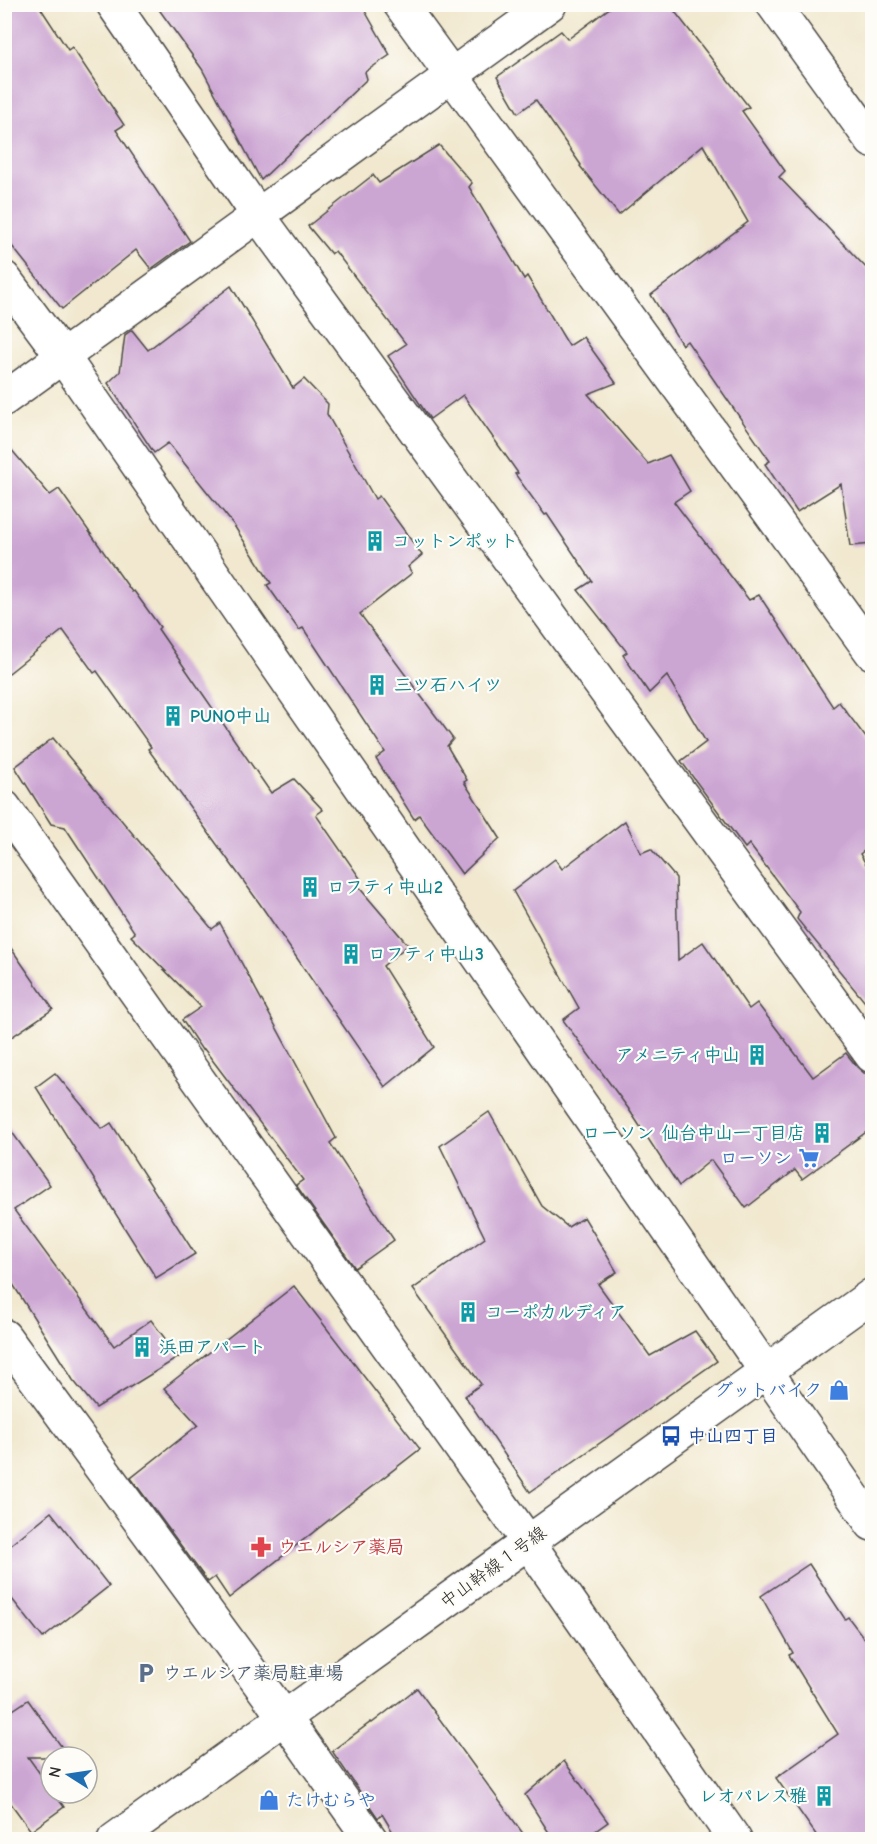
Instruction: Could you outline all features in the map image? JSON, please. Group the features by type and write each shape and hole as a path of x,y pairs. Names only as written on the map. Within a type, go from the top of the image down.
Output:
{"street":[{"path":"113,4 258,215 873,1056"},
{"path":"400,4 873,653"},
{"path":"4,399 550,4"},
{"path":"773,4 873,141"},
{"path":"4,278 63,357 765,1372 873,1524"},
{"path":"4,807 528,1542 735,1839"},
{"name":"中山幹線１号線","path":"114,1839 873,1295"},
{"path":"4,1336 371,1839"}],"building":[{"path":"4,4 38,4 68,50 72,47 124,125 116,130 190,241 151,269 136,250 62,309 4,236"},
{"path":"155,4 361,4 390,55 365,72 367,79 261,180 202,69"},
{"path":"615,4 669,4 749,107 742,111 785,171 779,177 873,275 873,544 850,546 841,484 797,512 765,464 770,461 687,341 682,345 651,295 748,222 703,145 619,215 580,166 536,100 518,113 497,77 561,31 568,39"},
{"path":"439,145 472,183 469,187 524,279 527,276 569,346 583,337 616,383 588,394 648,464 669,455 690,491 674,502 749,600 759,595 833,707 839,702 873,747 873,844 860,854 873,876 873,1012 797,919 800,912 749,844 745,848 681,761 706,742 667,676 649,693 623,655 627,652 578,590 592,581 547,514 545,515 515,474 518,473 463,395 430,419 388,356 406,344 335,251 331,254 308,226 373,175 379,183"},
{"path":"231,286 293,388 304,379 328,404 327,414 375,499 379,496 422,555 408,567 412,573 360,614 453,739 447,746 467,780 464,782 500,838 462,874 419,815 414,819 376,759 385,752 303,628 299,630 267,585 271,583 233,524 168,443 154,453 108,383 120,372 125,335 132,330 148,350"},
{"path":"4,441 50,495 59,489 132,592 134,591 160,627 158,629 271,793 294,779 323,810 316,815 362,881 357,885 408,945 383,966 434,1047 385,1087 260,904 148,749 151,747 97,671 94,673 63,630 4,677"},
{"path":"53,738 212,929 220,923 336,1138 330,1143 394,1240 355,1268 296,1185 303,1180 204,1049 202,1050 182,1020 201,1007 131,936 135,933 65,827 51,824 15,767"},
{"path":"625,821 641,853 651,849 676,878 678,960 703,942 749,1009 757,1003 813,1077 846,1053 864,1073 873,1074 873,1127 802,1179 795,1170 746,1208 711,1160 679,1186 628,1108 563,1020 579,1008 513,891 555,859 562,869"},
{"path":"4,938 53,1009 4,1042"},
{"path":"55,1073 102,1129 111,1123 195,1254 156,1278 36,1087"},
{"path":"489,1112 542,1206 568,1227 584,1217 617,1272 598,1284 650,1356 695,1331 717,1361 530,1492 465,1396 481,1384 413,1289 485,1238 440,1146"},
{"path":"4,1121 50,1185 14,1210 114,1346 151,1320 179,1357 96,1408 73,1380 4,1270"},
{"path":"294,1286 420,1449 229,1598 215,1577 208,1582 131,1478 198,1425 164,1388"},
{"path":"51,1512 109,1586 43,1638 4,1589 4,1550"},
{"path":"809,1564 845,1619 848,1617 873,1650 873,1839 819,1839 776,1778 838,1734 789,1655 793,1653 761,1596"},
{"path":"417,1688 527,1839 397,1839 382,1814 378,1818 332,1751"},
{"path":"28,1700 60,1745 39,1745 39,1757 28,1757 39,1772 39,1805 63,1805 64,1807 31,1831 4,1794 4,1716"},
{"path":"564,1761 608,1822 584,1839 553,1839 525,1795"}],"place":[{"name":"コットンポット","path":"375,541"},
{"name":"三ツ石ハイツ","path":"377,685"},
{"name":"PUNO中山","path":"173,716"},
{"name":"ロフティ中山2","path":"310,887"},
{"name":"ロフティ中山3","path":"351,954"},
{"name":"アメニティ中山","path":"757,1055"},
{"name":"ローソン 仙台中山一丁目店","path":"822,1133"},
{"name":"ローソン","path":"809,1158"},
{"name":"コーポカルディア","path":"468,1312"},
{"name":"浜田アパート","path":"142,1347"},
{"name":"グットバイク","path":"839,1390"},
{"name":"中山四丁目","path":"671,1436"},
{"name":"ウエルシア薬局","path":"261,1547"},
{"name":"ウエルシア薬局駐車場","path":"146,1673"},
{"name":"レオパレス雅","path":"824,1796"},
{"name":"たけむらや","path":"269,1800"}]}
